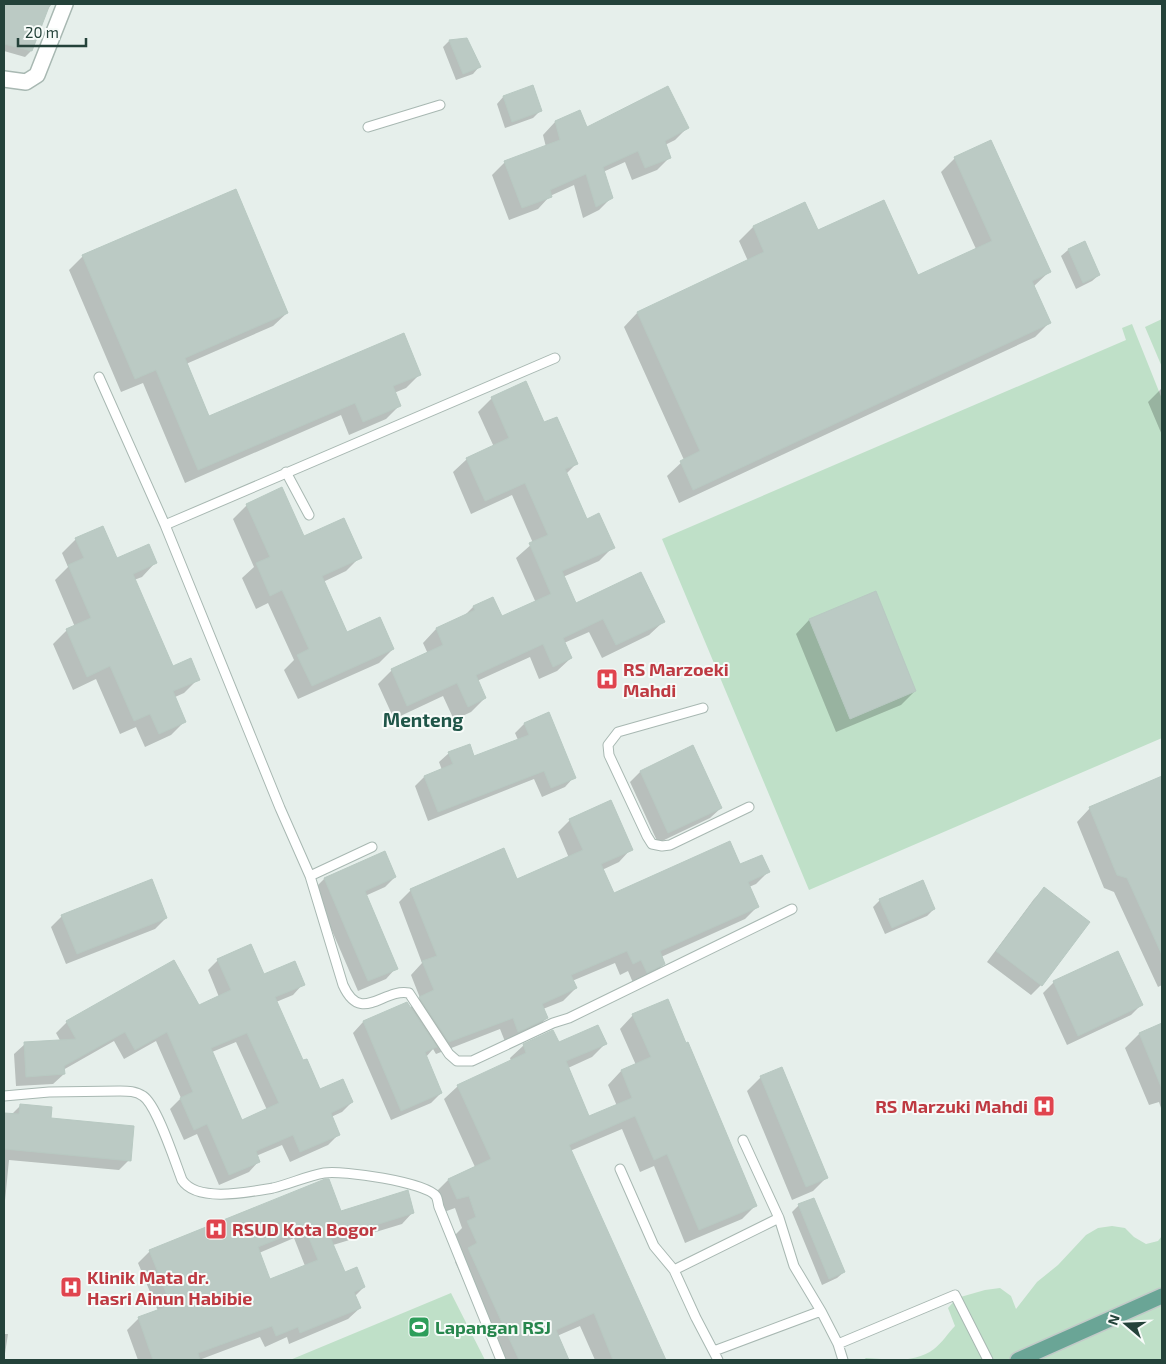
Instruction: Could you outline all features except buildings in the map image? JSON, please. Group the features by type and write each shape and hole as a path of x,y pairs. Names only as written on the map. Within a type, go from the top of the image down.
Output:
{"main road":[{"path":"1018,1360 1162,1296"}],"street":[{"path":"4,80 26,82 37,75 65,4"}],"lane":[{"path":"368,127 440,105"},
{"path":"165,525 555,358"},
{"path":"99,377 165,525 280,808 310,876 343,985 350,997 365,1005 398,994 409,993 449,1054 457,1061 472,1061 553,1023 569,1018 792,909"},
{"path":"286,472 308,515"},
{"path":"703,708 618,732 608,745 609,755 652,844 662,846 670,844 749,808"},
{"path":"310,876 372,847"},
{"path":"4,1096 49,1092 120,1091 130,1091 142,1095 152,1107 182,1180 189,1188 208,1194 226,1194 273,1188 326,1173 368,1175 416,1186 428,1191 436,1196 501,1360"},
{"path":"743,1140 779,1218 794,1266 821,1310 838,1344 843,1360"},
{"path":"620,1168 654,1246 674,1270 716,1356 821,1310"},
{"path":"674,1270 779,1218"},
{"path":"838,1344 955,1295 988,1360"}],"green space":[{"path":"1162,319 1162,367 1145,327"},
{"path":"1132,324 1162,399 1162,738 809,890 662,539 1126,340 1122,328"},
{"path":"1112,1226 1125,1228 1134,1237 1146,1244 1158,1241 1162,1236 1162,1360 901,1360 926,1354 940,1344 955,1326 948,1308 957,1298 1000,1288 1011,1296 1016,1309 1037,1282 1058,1265 1086,1235 1098,1228"},
{"name":"Lapangan RSJ","path":"451,1293 485,1360 290,1360"},
{"path":"866,1358 892,1360 863,1360"}],"place":[{"name":"RS Marzoeki Mahdi","path":"607,679"},
{"name":"RS Marzuki Mahdi","path":"1044,1106"},
{"name":"RSUD Kota Bogor","path":"216,1229"},
{"name":"Klinik Mata dr. Hasri Ainun Habibie","path":"71,1287"},
{"name":"Lapangan RSJ","path":"419,1327"}],"district":[{"name":"Menteng","path":"423,719"}]}
